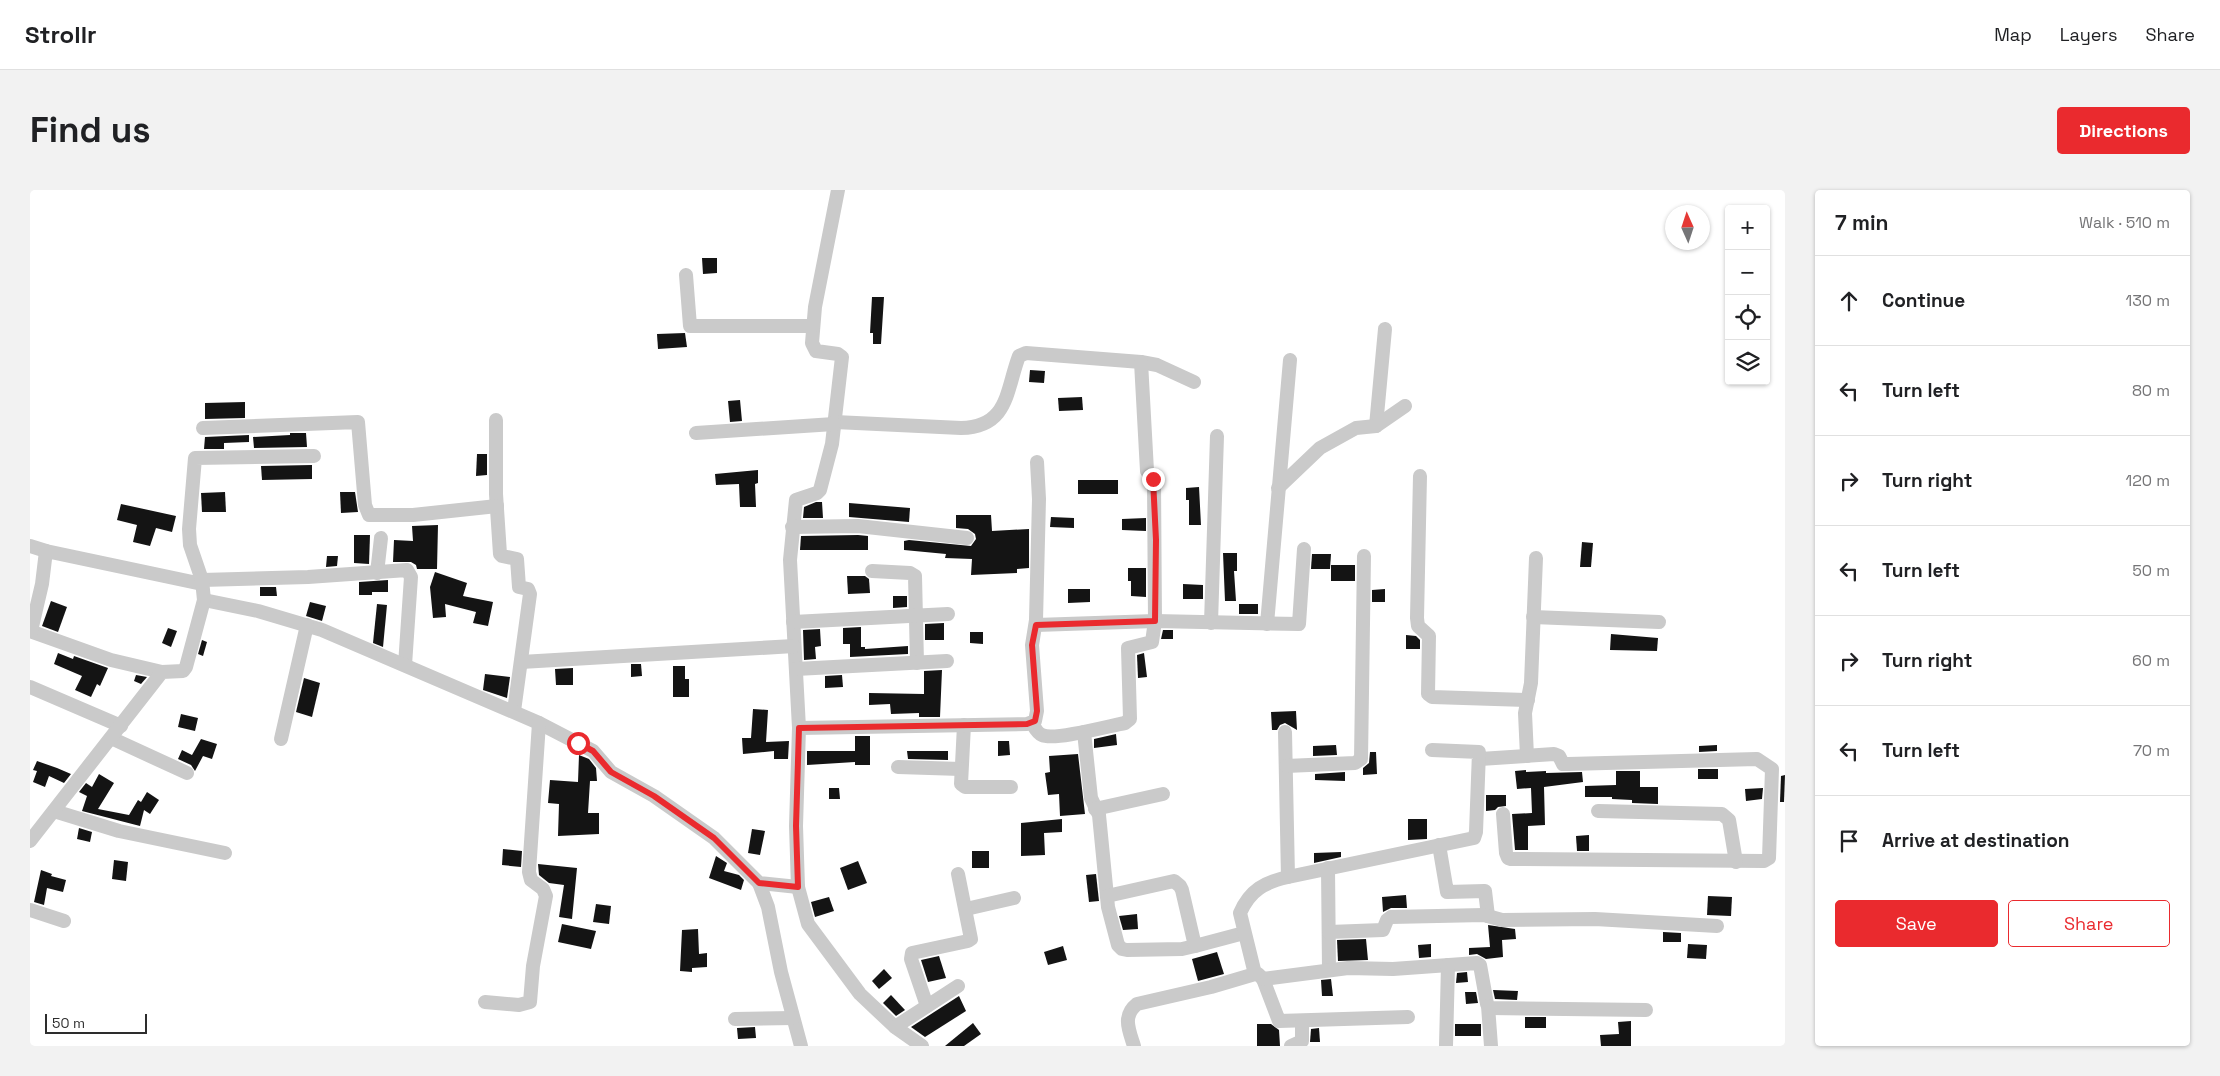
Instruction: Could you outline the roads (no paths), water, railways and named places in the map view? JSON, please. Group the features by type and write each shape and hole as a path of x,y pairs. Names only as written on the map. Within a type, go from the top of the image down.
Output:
{"street":[{"path":"838,190 813,326 812,348 816,351 838,354 842,358 832,444 820,490 817,493 796,500 790,560 799,728 796,826 798,887 811,930 867,1003 895,1027 922,1046"},
{"path":"686,274 690,326 813,326"},
{"path":"1376,426 1385,329"},
{"path":"696,433 834,423 971,428 988,422 1003,406 1018,360 1022,354 1141,362 1157,365 1194,382"},
{"path":"1267,624 1290,360"},
{"path":"799,728 1032,723 1044,736 1084,732 1125,723 1130,720 1128,648 1152,642 1155,621 1154,486 1147,471 1141,362"},
{"path":"1278,488 1320,448 1356,428 1376,426 1405,406"},
{"path":"496,420 497,506 501,555 517,559 518,584 528,589 530,594 514,711"},
{"path":"203,428 358,422 365,505 369,514 413,514 497,506"},
{"path":"1211,622 1217,436"},
{"path":"46,551 42,584 30,631 111,660 162,672 183,671 204,600 202,582 193,556 190,537 194,458 314,456"},
{"path":"1032,723 1035,721 1037,711 1032,645 1036,625 1038,462"},
{"path":"1420,476 1417,623 1429,636 1428,694 1432,697 1528,700"},
{"path":"792,527 858,526 967,538"},
{"path":"377,573 380,538"},
{"path":"30,546 46,551 202,582 407,570 411,577 404,665"},
{"path":"1036,625 1155,621 1293,625 1300,623 1304,549"},
{"path":"1286,766 1355,763 1361,760 1364,556"},
{"path":"1527,756 1525,718 1531,683 1536,558"},
{"path":"872,570 915,576 917,663"},
{"path":"204,600 258,611 322,630 514,711 593,751 611,772 654,796 714,838 759,883 768,907 801,1046"},
{"path":"793,622 948,614"},
{"path":"1534,617 1659,622"},
{"path":"281,739 307,625"},
{"path":"521,662 794,646"},
{"path":"796,669 947,661"},
{"path":"30,841 162,672"},
{"path":"30,687 121,726"},
{"path":"485,1002 519,1005 530,1002 533,966 546,896 543,889 530,880 539,723"},
{"path":"964,725 961,770 962,786 1011,787"},
{"path":"1084,732 1091,798 1099,817 1107,896 1116,937 1122,950 1182,949 1244,933"},
{"path":"1285,732 1288,877"},
{"path":"111,738 187,773"},
{"path":"1408,1017 1302,1022 1283,1022 1277,1020 1244,933 1240,912 1254,890 1270,881 1472,839 1475,836 1480,759 1478,751 1432,750"},
{"path":"1480,759 1557,754 1564,764 1758,759 1772,769 1769,858 1764,861 1511,859 1507,857 1506,853 1504,814"},
{"path":"898,767 961,770"},
{"path":"1095,809 1163,794"},
{"path":"54,811 119,831 224,853"},
{"path":"1598,811 1722,814 1729,820 1736,862"},
{"path":"1439,845 1447,892 1484,891 1488,916"},
{"path":"1328,868 1329,970"},
{"path":"927,1006 911,959 912,953 970,941 972,935 958,874"},
{"path":"1107,896 1167,882 1177,882 1182,890 1195,946"},
{"path":"759,883 798,887"},
{"path":"966,909 1014,898"},
{"path":"30,910 64,921"},
{"path":"1329,932 1382,930 1387,920 1391,918 1488,916 1505,921 1595,919 1717,926"},
{"path":"1134,1046 1127,1016 1130,1010 1137,1004 1259,976 1358,967 1393,969 1480,964 1488,1006 1491,1046"},
{"path":"1446,1046 1448,965"},
{"path":"895,1027 958,986"},
{"path":"1488,1006 1503,1009 1646,1010"},
{"path":"735,1019 793,1018"},
{"path":"1291,1046 1302,1042 1302,1022"}]}
